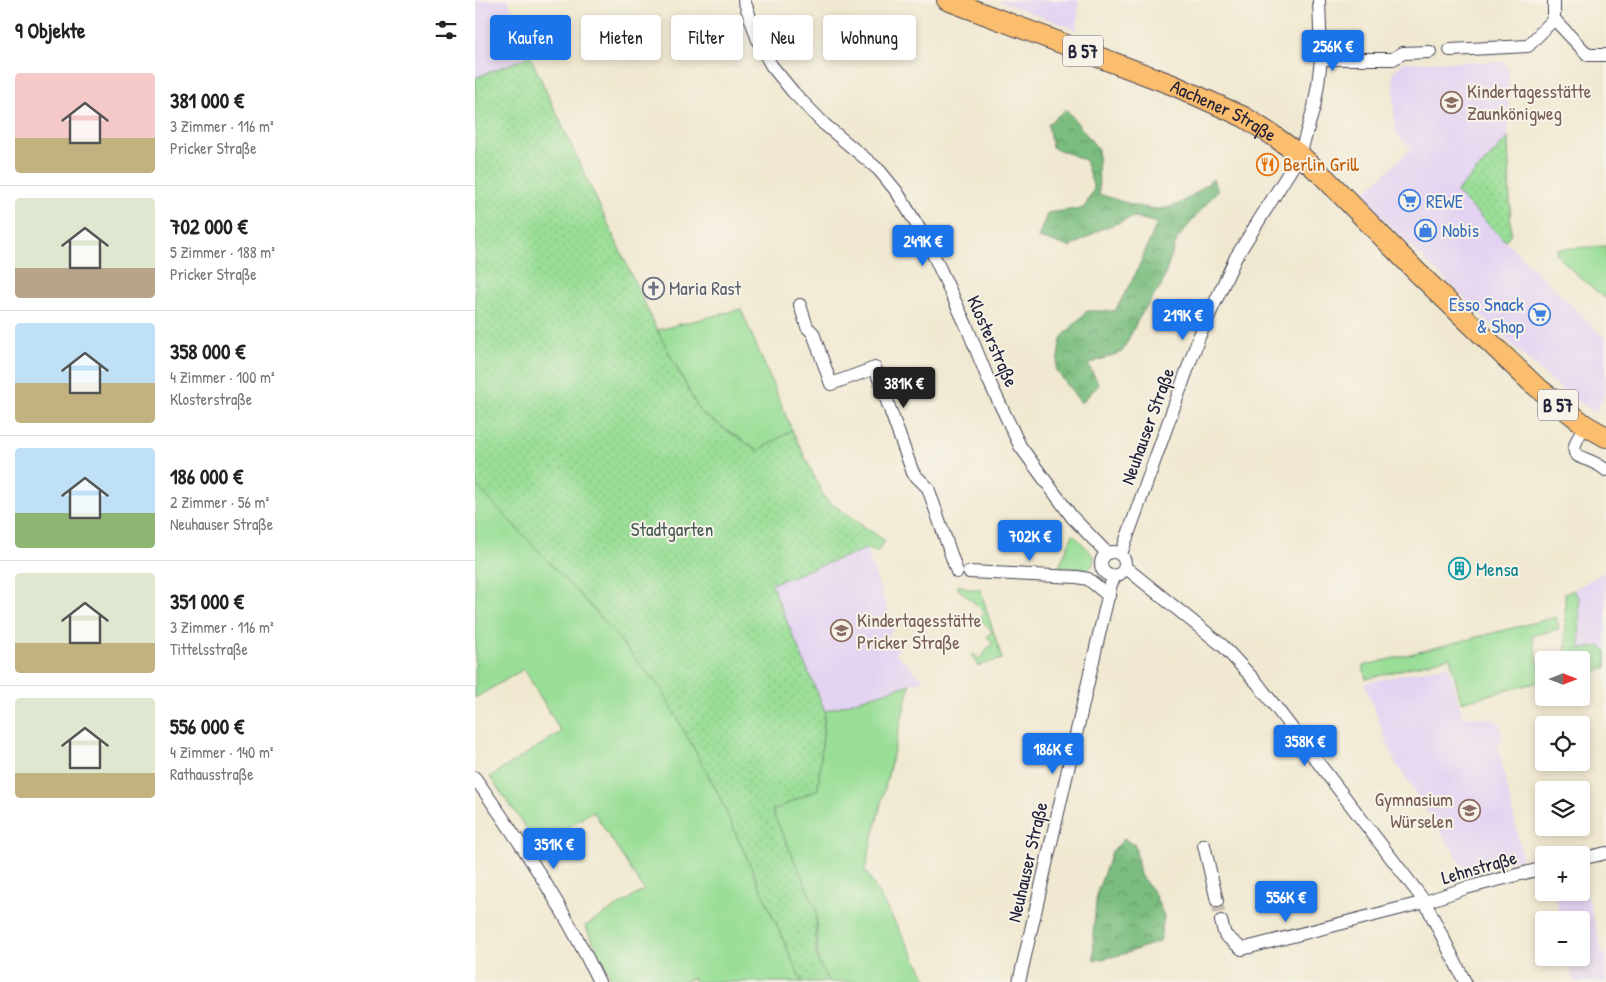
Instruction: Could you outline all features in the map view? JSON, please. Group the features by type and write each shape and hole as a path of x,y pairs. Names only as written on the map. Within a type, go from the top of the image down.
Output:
{"main road":[{"name":"Aachener Straße","path":"947,0 1173,85 1244,117 1300,155 1325,178 1514,367 1544,394 1585,425 1606,437"}],"street":[{"name":"Klosterstraße","path":"745,0 759,43 771,65 793,92 824,124 879,170 897,192 928,243 1020,446 1072,517 1107,553"},
{"name":"Neuhauser Straße","path":"1121,554 1199,337 1236,256 1300,155 1314,107 1321,59 1319,0"},
{"path":"1554,0 1554,19 1588,55 1606,55"},
{"path":"1450,50 1528,46 1554,19"},
{"path":"1321,59 1393,59 1403,53 1431,52"},
{"path":"800,305 807,327 813,333 831,384 875,368 913,473 928,488 963,572 1087,579 1103,571"},
{"path":"1585,425 1574,444 1575,452 1580,457 1597,463 1606,470"},
{"path":"1114,551 1121,554 1124,558 1125,567 1123,572 1115,576 1109,576 1103,571 1101,560 1107,553 1114,551"},
{"path":"1125,567 1223,646 1258,684 1425,902 1465,982"},
{"name":"Neuhauser Straße","path":"1019,982 1115,576"},
{"path":"1087,579 1109,596"},
{"path":"475,778 533,863 579,940 599,982"},
{"path":"1205,845 1217,900"},
{"path":"1590,857 1606,853"},
{"name":"Lehnstraße","path":"1221,920 1225,935 1242,949 1425,902 1466,888 1535,870"}],"shaded area":[{"path":"475,0 508,0 514,15 490,15 490,60 520,60 475,78"},
{"path":"1079,0 1077,30 1000,1"},
{"name":"Kindertagesstätte Zaunkönigweg","path":"1404,62 1503,62 1509,69 1508,138 1456,192 1395,133 1393,72"},
{"path":"1411,149 1606,339 1606,391 1596,413 1564,392 1522,354 1360,197"},
{"name":"Kindertagesstätte Pricker Straße","path":"866,549 894,628 889,634 889,639 899,649 895,653 924,680 825,711 771,584"},
{"path":"1606,571 1606,651 1600,646 1580,650 1579,598 1573,590"},
{"name":"Gymnasium Würselen","path":"1449,665 1462,716 1494,719 1502,726 1500,726 1503,740 1497,742 1523,858 1467,872 1395,762 1364,683"},
{"path":"1556,901 1589,901 1603,955 1606,954 1606,982 1574,982 1569,966 1590,966 1590,911 1559,911"}],"green space":[{"name":"Stadtgarten","path":"520,60 532,60 657,330 700,412 758,451 792,430 825,499 885,541 877,552 866,549 771,584 825,711 818,789 772,811 816,908 816,956 828,982 802,982 717,791 662,690 596,612 475,484 475,78"},
{"path":"1066,109 1098,149 1099,194 1137,206 1160,209 1174,206 1213,179 1218,190 1177,239 1162,284 1139,318 1122,352 1088,364 1099,385 1081,403 1056,370 1061,338 1087,311 1115,311 1136,273 1157,223 1134,217 1101,229 1071,247 1038,238 1047,213 1084,208 1094,189 1085,160 1052,147 1048,124"},
{"path":"1508,138 1511,233 1505,241 1456,192"},
{"path":"1606,246 1606,299 1557,255 1557,249"},
{"path":"741,309 792,430 758,451 700,412 657,330"},
{"path":"475,484 596,612 662,690 717,791 802,982 695,982 693,978 684,982 613,982 585,926 644,890 593,811 539,846 490,777 561,732 524,669 475,698"},
{"path":"1073,534 1094,556 1094,563 1089,569 1059,567"},
{"path":"959,585 969,589 980,589 1002,659 977,666 976,660 971,656 973,654 980,659 993,642 987,637 992,631 979,618 985,612 957,588"},
{"path":"1573,590 1579,598 1580,649 1600,646 1606,651 1606,668 1590,674 1590,651 1566,651 1565,594"},
{"path":"1556,617 1559,629 1532,636 1536,651 1535,683 1461,702 1450,657 1366,679 1363,666"},
{"path":"910,684 865,870 927,979 922,982 828,982 818,961 816,908 772,811 818,789 825,711"},
{"path":"1124,839 1135,845 1140,875 1154,893 1164,916 1160,941 1127,953 1094,961 1093,933 1097,892 1112,851"}],"tunnel":[{"path":"1217,901 1221,921"}],"place":[{"name":"Kindertagesstätte Zaunkönigweg","path":"1451,102"},
{"name":"Berlin Grill","path":"1267,164"},
{"name":"REWE","path":"1410,201"},
{"name":"Nobis","path":"1426,230"},
{"name":"Maria Rast","path":"653,288"},
{"name":"Esso Snack & Shop","path":"1540,315"},
{"name":"Mensa","path":"1460,569"},
{"name":"Kindertagesstätte Pricker Straße","path":"841,631"},
{"name":"Gymnasium Würselen","path":"1469,810"}]}
